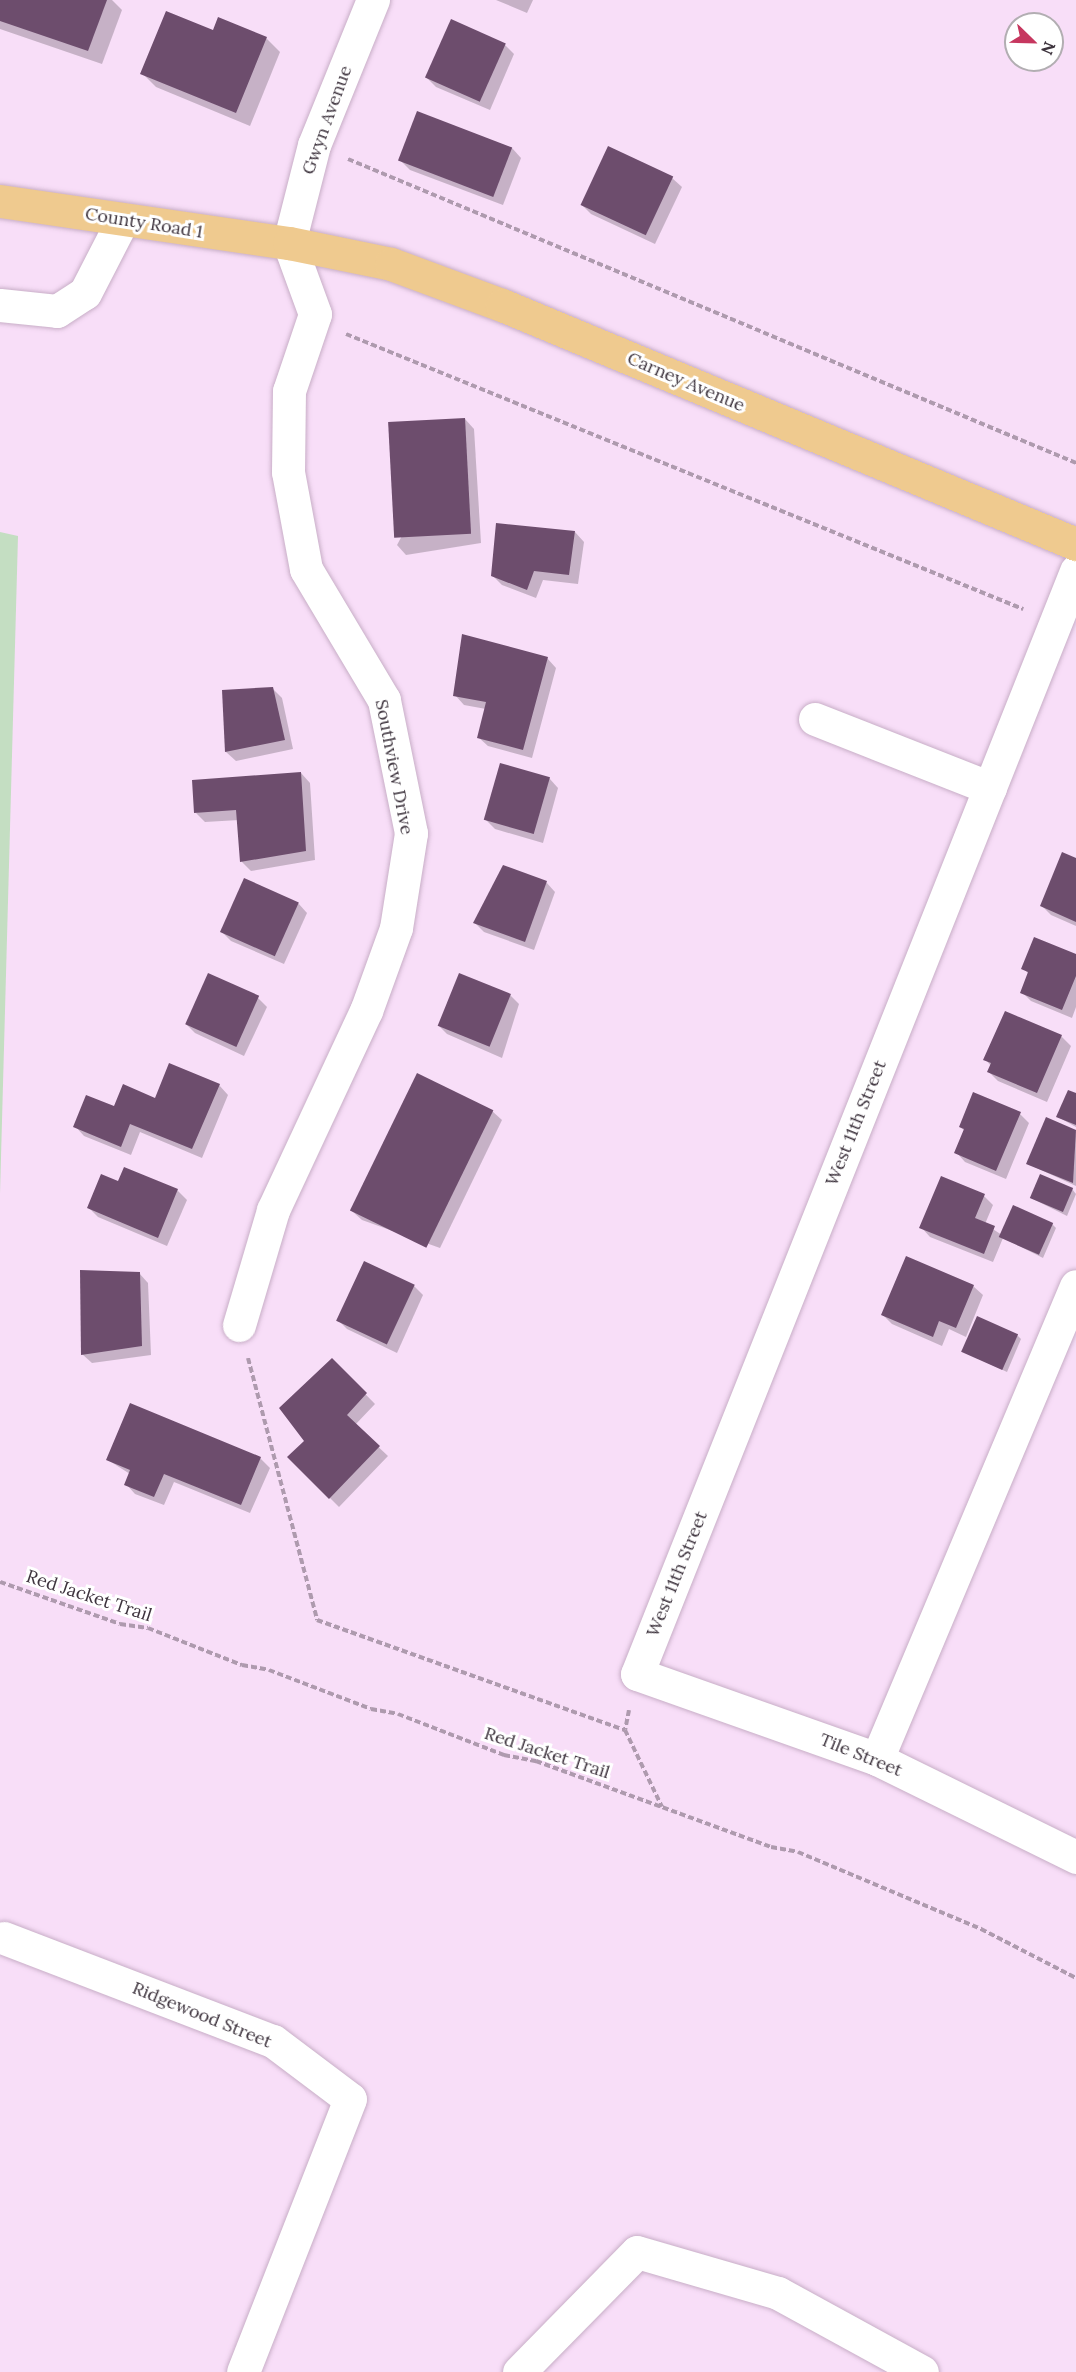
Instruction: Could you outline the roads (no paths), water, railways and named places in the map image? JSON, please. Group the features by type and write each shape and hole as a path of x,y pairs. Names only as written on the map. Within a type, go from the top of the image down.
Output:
{"main road":[{"name":"County Road 1","path":"0,201 122,221 289,243"},
{"name":"Carney Avenue","path":"289,243 391,264 502,305 1076,544"}],"street":[{"name":"Gwyn Avenue","path":"289,243 314,145 373,0"},
{"path":"0,305 57,311 85,293 122,221"},
{"name":"Southview Drive","path":"239,1325 273,1210 366,1011 396,928 411,833 384,700 306,569 288,472 289,391 315,314 289,243"},
{"name":"West 11th Street","path":"637,1674 1076,571"},
{"path":"815,719 990,788"},
{"path":"877,1759 1076,1286"},
{"name":"Tile Street","path":"637,1674 877,1759 1076,1857"},
{"name":"Ridgewood Street","path":"4,1938 273,2041 350,2099 243,2372"},
{"path":"519,2372 636,2252 778,2293 922,2372"}]}
